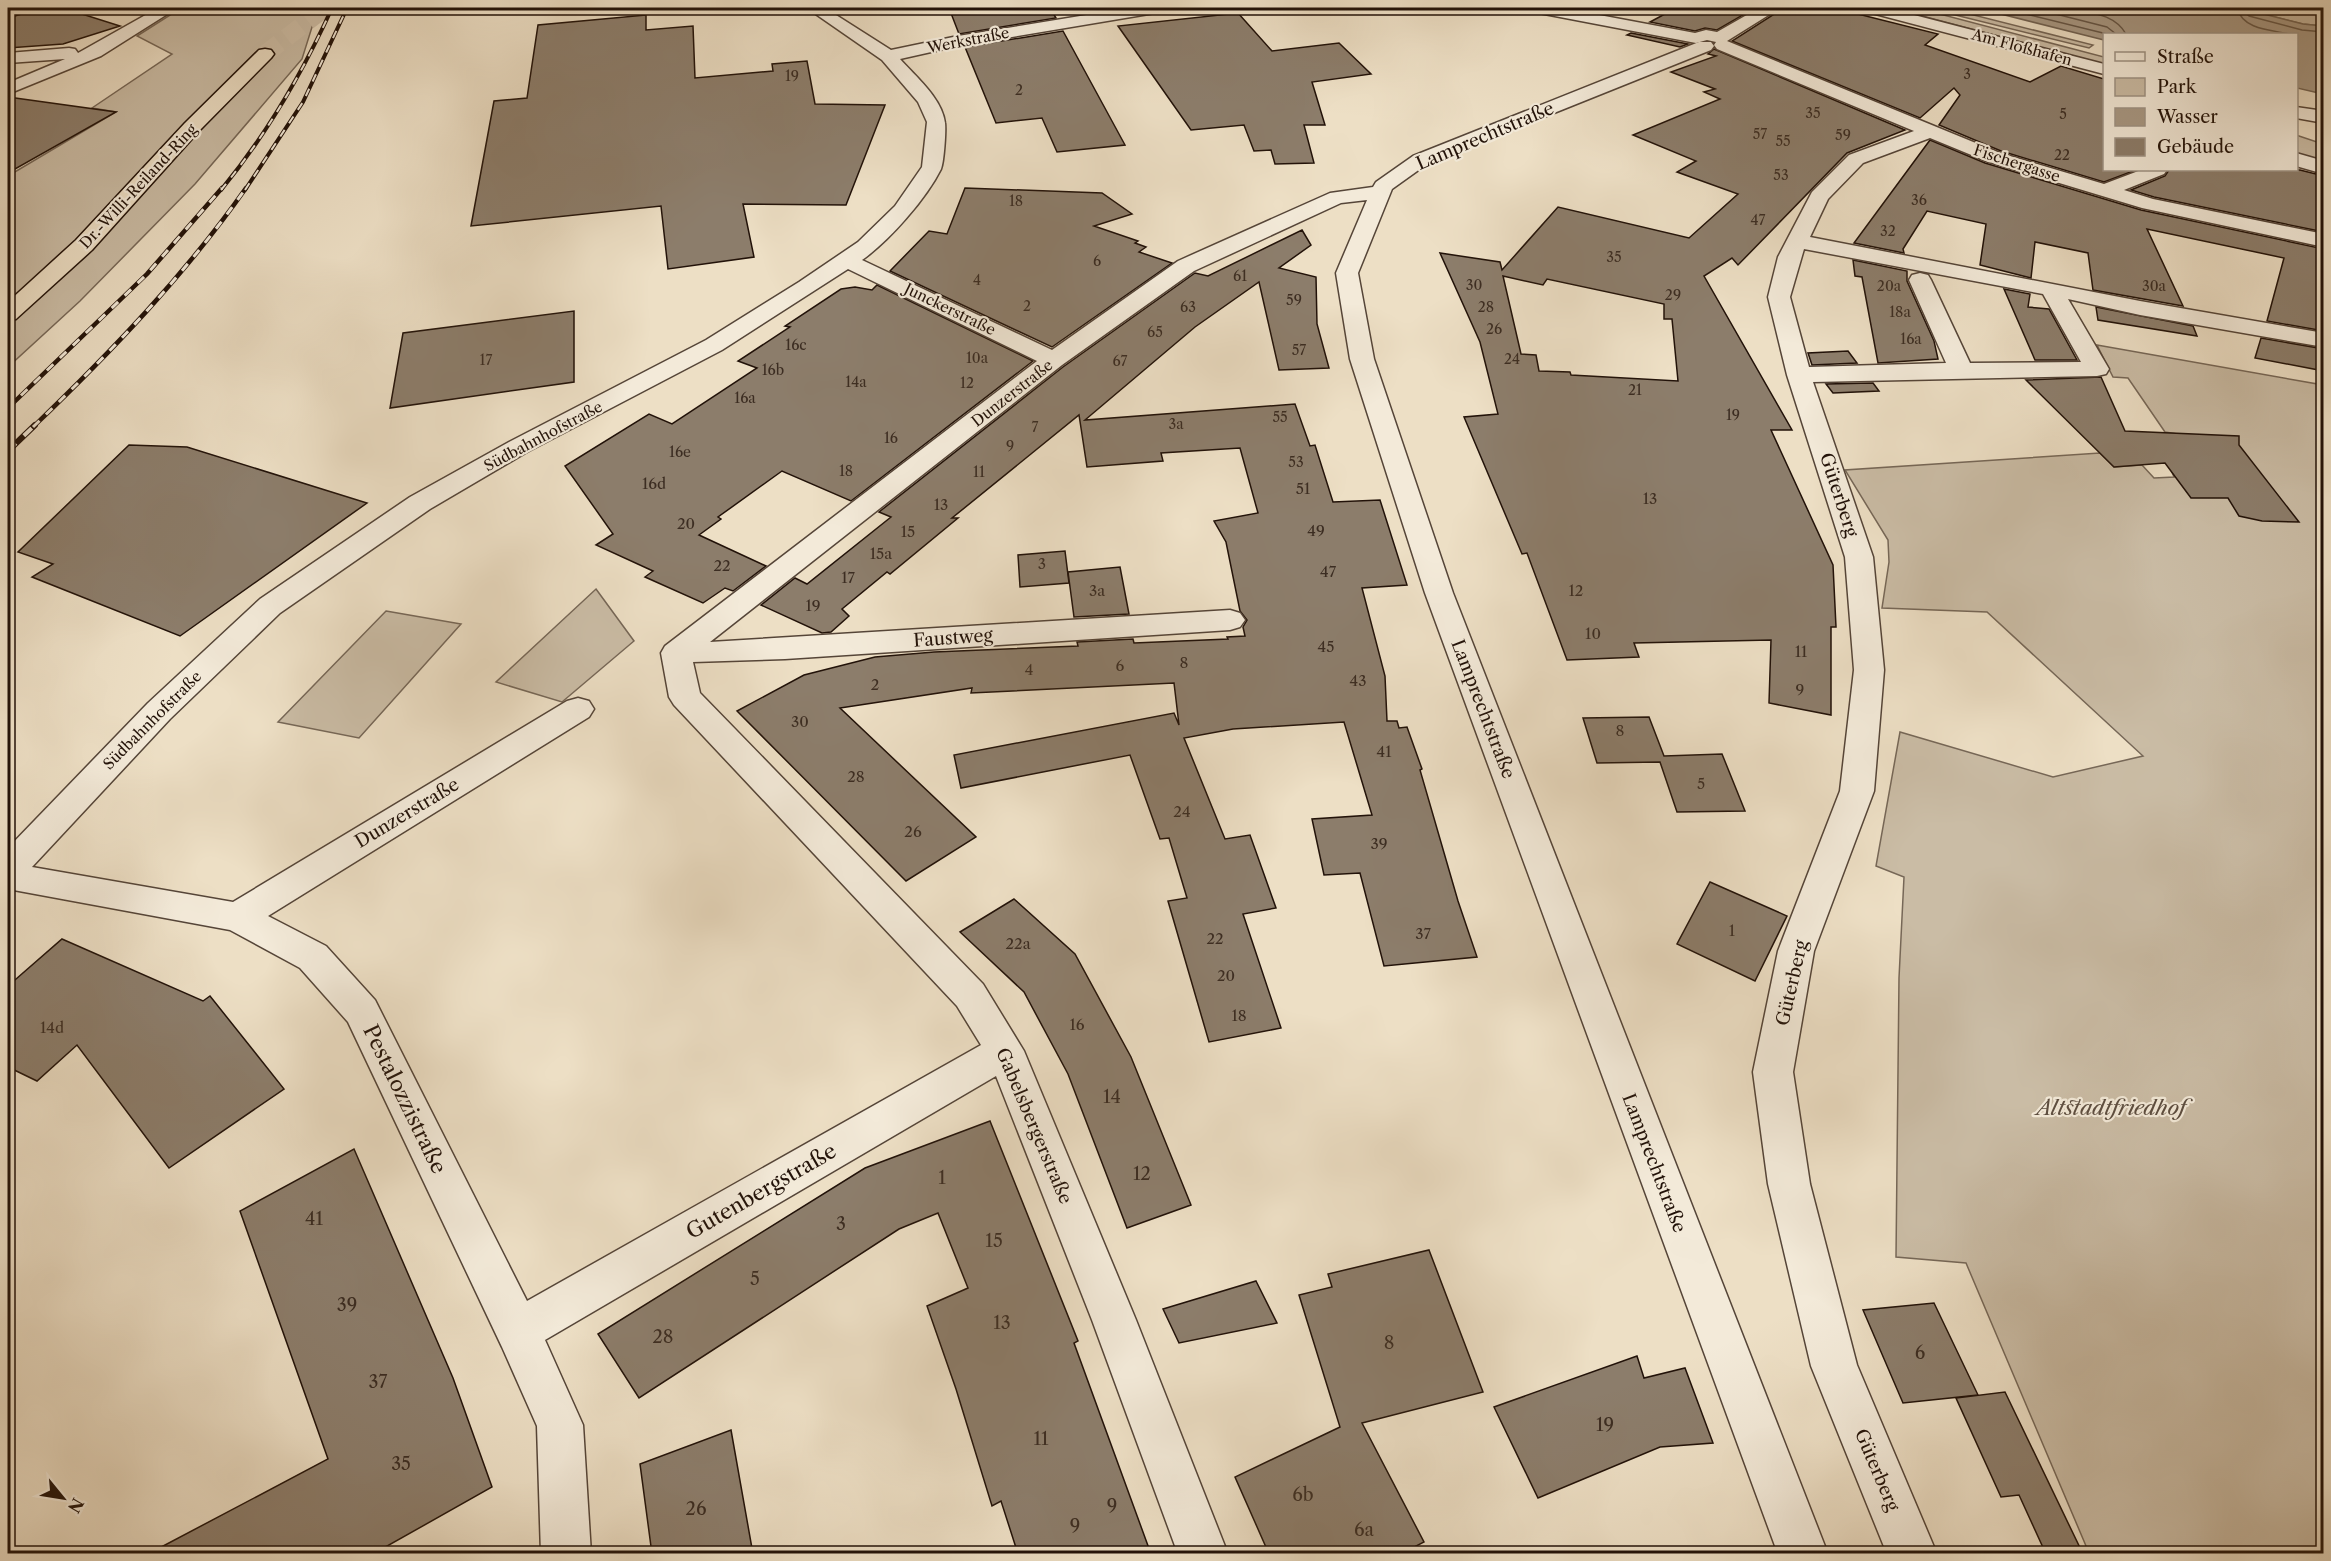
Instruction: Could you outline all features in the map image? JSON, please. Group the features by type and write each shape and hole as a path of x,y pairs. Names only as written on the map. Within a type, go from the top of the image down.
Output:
{"highway":[{"name":"Dr.-Willi-Reiland-Ring","path":"8,314 84,245 192,126 265,54"}],"street":[{"path":"8,89 95,52 169,8"},
{"name":"Südbahnhofstraße","path":"8,870 159,711 270,606 420,503 518,447 714,345 866,247 902,210 932,167 936,122 927,101 888,56 815,8"},
{"name":"Werkstraße","path":"888,56 958,41 1155,8"},
{"name":"Fischergasse","path":"1539,8 1711,42 1993,157 2149,204 2324,241"},
{"name":"Lamprechtstraße","path":"1769,8 1711,42 1420,160 1383,186 1347,273 1362,359 1443,604 1803,1554"},
{"name":"Am Floßhafen","path":"1870,8 2103,69"},
{"path":"8,58 95,52"},
{"path":"2298,112 2324,117"},
{"name":"Güterberg","path":"1912,1554 1834,1366 1790,1184 1773,1072 1796,951 1857,791 1869,670 1859,558 1799,375 1779,297 1789,257 1819,196 1856,159 1928,132"},
{"path":"2298,160 2324,168"},
{"path":"2104,191 2154,171"},
{"name":"Dunzerstraße","path":"676,653 1054,360 1186,266 1337,197 1380,192"},
{"path":"1798,241 2140,308 2324,340"},
{"name":"Junckerstraße","path":"844,261 867,268 1054,360"},
{"path":"1920,280 1960,370"},
{"path":"1799,375 2097,369 2051,289"},
{"name":"Faustweg","path":"676,653 784,649 1230,620"},
{"name":"Gabelsbergerstraße","path":"676,653 685,697 970,995 1005,1052 1114,1320 1203,1554"},
{"name":"Dunzerstraße","path":"237,917 578,709"},
{"name":"Pestalozzistraße","path":"8,876 237,917 313,957 362,1011 518,1331 560,1425 566,1554"},
{"name":"Gutenbergstraße","path":"518,1331 1005,1052"}],"green space":[{"path":"181,8 318,8 302,59 195,184 80,301 8,367 8,176 116,112 92,108 172,54 137,36"},
{"path":"1892,8 1917,8 2103,57 2103,64"},
{"path":"1927,8 1946,8 2093,45 2089,48"},
{"path":"2240,8 2323,8 2323,26 2303,24"},
{"path":"2298,136 2323,144 2323,163 2298,155"},
{"name":"Altstadtfriedhof","path":"2097,345 2323,385 2323,1553 2089,1553 1966,1263 1896,1257 1899,978 1904,877 1876,866 1900,732 2053,777 2143,756 1987,612 1882,608 1889,562 1888,540 1845,470 2100,453 2114,467 2142,465 2154,478 2174,477 2172,472 2206,473 2177,434 2165,432 2128,378 2113,377"},
{"path":"596,589 634,641 562,702 496,682"},
{"path":"386,611 461,624 359,738 278,722"}],"water":[{"path":"1977,8 2240,8 2303,24 2323,26 2323,94 2298,88 2298,33 2103,33 2103,40"}],"building":[{"path":"42,8 63,8 120,26 63,44 8,48 8,18"},
{"path":"949,8 1050,8 1056,18 959,34"},
{"path":"1676,8 1755,8 1717,30 1705,28 1695,31 1650,22"},
{"path":"1779,8 1834,8 1938,34 1925,45 2030,82 2061,66 2103,79 2103,171 2133,171 2104,182 2001,151 1939,125 1960,95 1954,88 1920,118 1732,41 1776,13"},
{"path":"1238,13 1272,51 1339,43 1371,74 1312,82 1325,125 1304,125 1314,163 1275,164 1271,150 1254,151 1244,125 1191,130 1118,26"},
{"path":"646,15 646,30 693,26 695,78 773,71 772,64 807,61 815,104 885,105 846,205 743,204 754,257 668,269 661,206 471,226 494,101 527,98 538,25"},
{"path":"1063,31 1125,145 1057,152 1042,118 996,123 965,47"},
{"path":"1631,33 1688,44 1680,47 1627,35"},
{"path":"1714,49 1905,130 1847,153 1738,265 1732,258 1704,276 1792,430 1771,430 1833,565 1836,627 1831,627 1831,715 1769,703 1771,640 1634,643 1639,657 1567,660 1527,553 1522,554 1464,417 1498,414 1480,342 1440,253 1500,262 1502,270 1558,207 1689,238 1738,194 1677,172 1696,161 1633,135 1720,99 1704,92 1715,89 1671,72 1716,56 1708,54","holes":["1503,276 1543,285 1547,279 1664,304 1664,319 1672,319 1678,381 1539,371 1536,355 1521,354"]},
{"path":"8,97 116,112 8,173"},
{"path":"1930,140 1985,163 2141,210 2324,249 2324,331 2267,321 2284,258 2147,229 2183,306 2093,290 2088,253 2035,242 2031,278 1980,265 1986,224 1927,211 1903,249 1904,253 1854,243"},
{"path":"2300,170 2324,176 2324,232 2154,197 2131,190 2165,176 2168,171"},
{"path":"965,188 1102,193 1132,214 1094,226 1138,241 1135,243 1146,247 1139,252 1172,263 1052,347 890,271 929,231 947,234"},
{"path":"1302,230 1311,245 1279,268 1316,277 1317,324 1329,368 1279,370 1259,282 1195,327 1085,420 1295,404 1310,446 1315,445 1333,502 1380,500 1407,585 1362,588 1385,676 1387,721 1397,721 1399,728 1407,727 1422,769 1420,770 1458,901 1477,957 1384,966 1360,873 1324,875 1312,819 1372,815 1344,722 1233,729 1184,738 1225,839 1250,835 1276,908 1243,914 1281,1028 1209,1042 1168,901 1187,898 1169,838 1160,839 1130,755 961,788 954,755 1174,713 1179,725 1174,683 971,693 972,688 840,708 976,837 906,881 737,711 804,675 875,657 934,652 1078,646 1077,642 1133,639 1134,643 1228,639 1227,637 1245,636 1243,627 1247,620 1240,611 1226,542 1214,521 1258,513 1240,448 1161,453 1163,461 1087,467 1079,415 952,518 958,518 890,574 887,572 842,609 849,616 831,632 822,633 761,605 795,578 807,584 891,517 879,512 1063,367 1195,273 1208,276"},
{"path":"1853,260 1907,271 1907,281 1934,341 1938,359 1878,363 1862,277 1855,276"},
{"path":"877,285 1033,361 851,501 782,471 718,517 721,519 699,535 766,566 733,591 725,588 703,603 645,577 653,571 596,545 613,534 565,466 649,414 672,424 757,368 738,361 790,327 785,326 841,289 855,287 872,290"},
{"path":"2004,289 2030,294 2028,307 2049,309 2077,360 2035,360"},
{"path":"2096,307 2193,326 2197,336 2098,320"},
{"path":"574,311 574,382 390,408 403,333"},
{"path":"2261,338 2324,349 2324,371 2255,358"},
{"path":"1848,351 1857,363 1812,365 1808,353"},
{"path":"2101,377 2125,431 2239,436 2239,445 2299,522 2262,521 2239,516 2228,498 2191,498 2165,463 2114,467 2026,380"},
{"path":"1873,383 1879,391 1833,393 1826,384"},
{"path":"129,445 187,447 367,503 180,636 32,577 53,564 18,552"},
{"path":"1065,551 1069,583 1020,587 1018,555"},
{"path":"1120,567 1129,614 1074,617 1068,572"},
{"path":"1649,717 1664,756 1722,754 1745,811 1677,812 1660,762 1597,763 1583,718"},
{"path":"1710,882 1787,916 1755,981 1677,944"},
{"path":"1014,899 1075,954 1131,1057 1191,1205 1127,1228 1068,1074 1024,992 960,932"},
{"path":"62,939 203,1001 210,996 284,1089 169,1168 77,1045 37,1081 8,1067 8,986"},
{"path":"990,1121 1078,1341 1074,1343 1151,1554 1018,1554 1001,1501 992,1506 956,1389 927,1306 968,1288 938,1213 899,1229 639,1398 598,1334 865,1168"},
{"path":"354,1149 453,1378 492,1487 373,1554 148,1554 328,1459 240,1211"},
{"path":"1429,1250 1483,1392 1362,1423 1424,1542 1401,1554 1269,1554 1235,1477 1340,1427 1299,1295 1332,1287 1328,1274"},
{"path":"1256,1281 1277,1323 1179,1343 1163,1309"},
{"path":"1934,1303 1978,1395 1903,1403 1863,1310"},
{"path":"1637,1356 1644,1378 1685,1368 1713,1443 1660,1447 1538,1498 1494,1407"},
{"path":"2005,1392 2083,1554 2046,1554 2019,1495 2001,1497 1956,1398"},
{"path":"731,1430 753,1554 652,1554 640,1464"}],"tunnel":[{"path":"265,54 325,8"}],"railway":[{"path":"221,190 254,147 282,103 332,8"},
{"path":"245,190 303,102 347,8"},
{"path":"8,408 147,274 222,188"},
{"path":"33,427 146,312 198,252 246,188"},
{"path":"8,451 35,425"}]}
